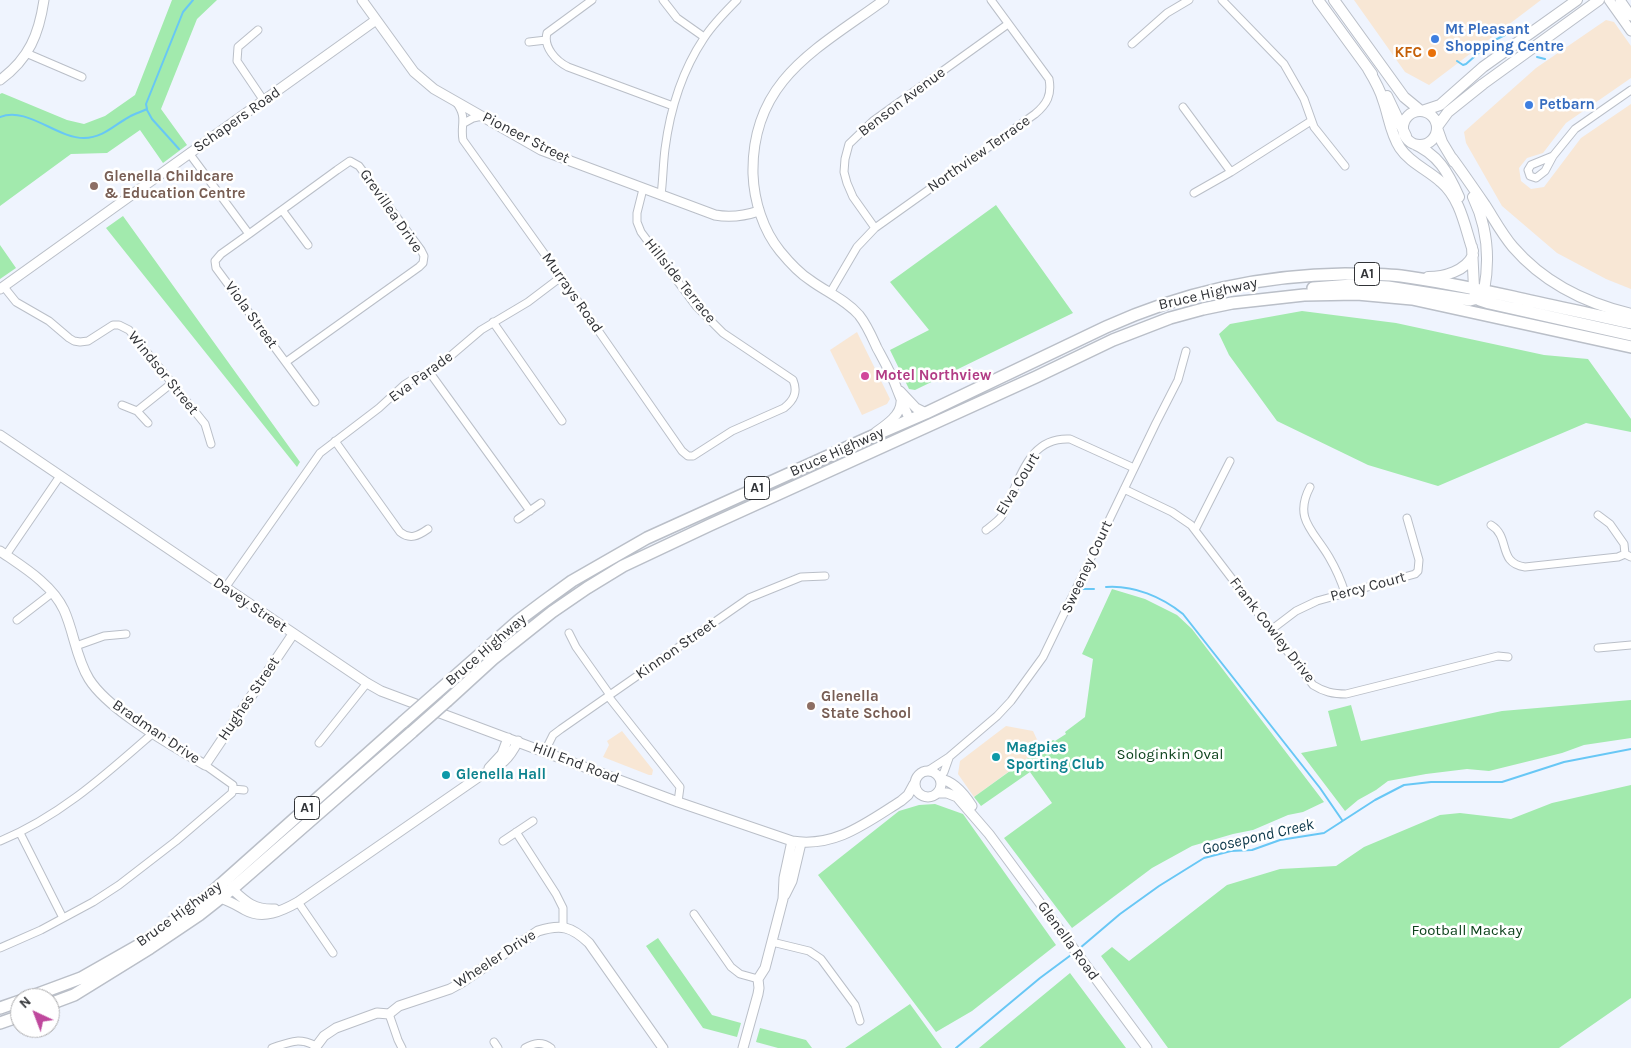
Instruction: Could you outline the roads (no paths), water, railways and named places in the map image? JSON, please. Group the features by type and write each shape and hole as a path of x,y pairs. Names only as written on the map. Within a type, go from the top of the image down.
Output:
{"highway":[{"name":"Bruce Highway","path":"60,1000 74,995 182,928 402,722 519,620 572,581 647,538 926,413 1131,316 1186,296 1240,284 1291,277 1339,274 1400,276 1631,323"},
{"path":"1218,305 1264,294 1337,285 1398,288 1466,300 1479,292 1488,303 1631,335"},
{"name":"Bruce Highway","path":"232,889 447,702 493,659 552,612 587,588 623,566 1132,332 1170,318 1218,305 1280,297 1357,294 1391,296 1473,311 1631,347"},
{"path":"910,420 922,424 1002,387 1036,377"},
{"path":"215,896 232,889"},
{"name":"Bruce Highway","path":"54,988 81,978 139,945 178,918 215,896"}],"main road":[{"path":"1318,0 1387,96 1409,140 1432,154 1452,182 1465,210 1469,225 1479,292"},
{"path":"1334,0 1404,97 1421,111 1432,116 1442,142 1452,158 1507,239 1536,270 1556,285 1577,296 1601,306 1631,314"},
{"path":"1577,0 1484,67 1440,105 1411,114 1403,127 1409,140 1418,144 1427,143 1434,137 1437,128 1448,112 1483,84 1599,0"},
{"path":"1368,69 1383,100 1398,145 1411,160 1450,191 1460,211 1473,253"},
{"path":"1452,158 1475,200 1484,228 1488,257 1479,292"},
{"path":"1400,276 1435,277 1445,275 1464,266 1473,253"}],"street":[{"path":"0,80 26,54 36,36 44,0"},
{"name":"Pioneer Street","path":"362,0 414,72 434,89 541,150 716,215 725,217 742,216 759,210"},
{"path":"592,0 549,31 546,40 547,46 553,54 565,65 673,106"},
{"path":"663,0 676,18 704,37"},
{"path":"661,195 665,151 673,106 681,81 704,37 737,0"},
{"path":"884,0 805,57 783,79 772,94 756,133 753,154 753,181 759,210 768,231 784,255 809,280 845,302 858,314 898,389 901,402 910,420"},
{"name":"Northview Terrace","path":"830,293 857,247 875,228 1035,114 1048,101 1050,94 1049,79 991,0"},
{"path":"1132,44 1167,13 1189,0"},
{"path":"1222,0 1284,64 1304,99 1311,120 1345,166"},
{"path":"1609,0 1631,32"},
{"path":"1620,0 1631,16"},
{"name":"Schapers Road","path":"2,288 376,20"},
{"name":"Benson Avenue","path":"875,228 853,197 847,183 844,172 849,144 872,121 1008,24"},
{"path":"258,30 238,47 237,61 264,101"},
{"path":"529,42 546,40"},
{"path":"26,54 82,77"},
{"path":"1553,156 1575,129 1631,90"},
{"name":"Murrays Road","path":"456,102 460,108 464,123 461,131 462,140 682,450 688,456 693,456"},
{"path":"1183,107 1231,172"},
{"path":"464,123 482,116"},
{"path":"1194,194 1311,120"},
{"path":"189,153 249,234"},
{"name":"Grevillea Drive","path":"249,234 350,161 359,166 424,256 423,263 419,267 286,362"},
{"name":"Hillside Terrace","path":"643,189 637,213 637,222 664,264 710,321 723,333 793,380 796,387 795,396 784,408 732,431 693,456"},
{"path":"282,210 308,245"},
{"name":"Viola Street","path":"249,234 218,257 215,262 216,268 315,402"},
{"name":"Eva Parade","path":"226,588 320,453 379,408 404,385 418,376 430,373 481,330 528,302 561,277"},
{"name":"Windsor Street","path":"2,288 16,302 48,321 74,341 88,341 113,325 125,327 205,424 211,444"},
{"path":"493,322 562,422"},
{"name":"Sweeney Court","path":"928,770 950,757 997,716 1043,657 1178,380 1186,351"},
{"path":"430,373 530,511"},
{"path":"137,411 172,383"},
{"path":"898,389 916,408 926,413"},
{"path":"868,438 895,416 900,409 901,402"},
{"path":"122,405 137,411 148,423"},
{"name":"Davey Street","path":"0,435 367,683 381,691 518,741"},
{"name":"Elva Court","path":"986,530 1001,516 1028,461 1042,446 1051,441 1070,439 1134,468"},
{"path":"335,441 400,532 410,537 428,529"},
{"path":"1195,530 1230,461"},
{"path":"3,553 60,476"},
{"path":"1310,487 1304,502 1303,512 1307,522 1338,572 1345,593"},
{"name":"Frank Cowley Drive","path":"1124,489 1180,516 1195,530 1313,685 1321,690 1336,694 1352,693 1498,656 1508,658"},
{"path":"518,519 541,503"},
{"path":"1491,525 1497,529 1512,564 1517,566 1525,567 1628,556 1624,544 1610,524 1598,515"},
{"name":"Percy Court","path":"1271,630 1307,605 1345,593 1411,577 1421,572 1407,518"},
{"name":"Bradman Drive","path":"3,553 35,576 52,593 64,610 84,669 89,680 101,694 153,733 230,782 234,789"},
{"name":"Kinnon Street","path":"545,751 553,735 749,598 801,577 825,576"},
{"path":"17,620 52,593"},
{"path":"569,633 576,647 609,695 680,787 678,802"},
{"path":"76,646 104,636 126,634"},
{"name":"Hughes Street","path":"205,765 293,634"},
{"path":"1598,648 1631,645"},
{"path":"319,743 367,683"},
{"path":"0,842 47,818 73,801 153,733"},
{"path":"480,776 502,754 508,738"},
{"name":"Hill End Road","path":"215,896 234,902 247,911 260,915 270,914 298,902 480,776 503,763 511,755 518,741 678,802 792,841 824,840 847,834 901,802 908,795 914,784"},
{"name":"Sweeney Court","path":"940,779 950,757"},
{"path":"928,770 935,772 940,779 941,785 937,793 924,797 917,792 914,784 916,776 928,770"},
{"name":"Glenella Road","path":"940,779 946,780 966,797 989,834"},
{"path":"0,948 41,930 93,902 146,864 218,806 234,789 244,790"},
{"name":"Glenella Road","path":"937,793 948,793 957,797 989,834 1147,1048"},
{"name":"Hill End Road","path":"901,802 924,797"},
{"path":"503,841 532,821"},
{"path":"516,832 556,894 563,908 563,926 580,934 589,943 663,1048"},
{"path":"20,833 63,918"},
{"path":"743,1048 758,994 758,979 765,968 772,942 792,841"},
{"path":"782,899 792,880 802,842"},
{"name":"Hill End Road","path":"232,889 248,903 255,906 268,909 288,907"},
{"path":"298,902 333,953"},
{"path":"694,914 731,967 740,974 758,979"},
{"name":"Wheeler Drive","path":"315,1047 324,1036 336,1028 377,1013 389,1014 399,1006 450,989 538,931 550,927 563,926"},
{"path":"772,942 809,951 821,959 855,1005 860,1021"},
{"path":"389,1014 402,1048"},
{"path":"272,1048 294,1040 307,1042 315,1047"},
{"path":"525,1048 536,1042 544,1043 551,1048"}],"waterway":[{"path":"0,117 10,115 21,116 73,137 84,138 97,136 129,117 147,109 146,104 183,12 193,0"},
{"path":"1457,61 1463,65 1466,64 1491,42 1505,35"},
{"path":"1537,57 1545,59"},
{"path":"147,110 152,119 179,149"},
{"path":"1106,587 1127,588 1147,593 1166,602 1183,614 1320,788 1342,820"},
{"path":"1082,589 1094,589"},
{"name":"Goosepond Creek","path":"1080,948 1120,914 1159,886 1204,858 1231,851 1252,850 1280,840 1324,833 1375,800 1404,785 1431,782 1502,782 1564,762 1631,749"},
{"name":"Goosepond Creek","path":"956,1048 1040,978 1071,955"}],"place":[{"name":"Mt Pleasant Shopping Centre","path":"1435,39"},
{"name":"KFC","path":"1432,53"},
{"name":"Petbarn","path":"1529,105"},
{"name":"Glenella Childcare & Education Centre","path":"94,186"},
{"name":"Motel Northview","path":"865,376"},
{"name":"Glenella State School","path":"811,706"},
{"name":"Magpies Sporting Club","path":"996,757"},
{"name":"Glenella Hall","path":"446,775"}],"park label":[{"name":"Sologinkin Oval","path":"1170,755"},
{"name":"Football Mackay","path":"1467,931"}]}
